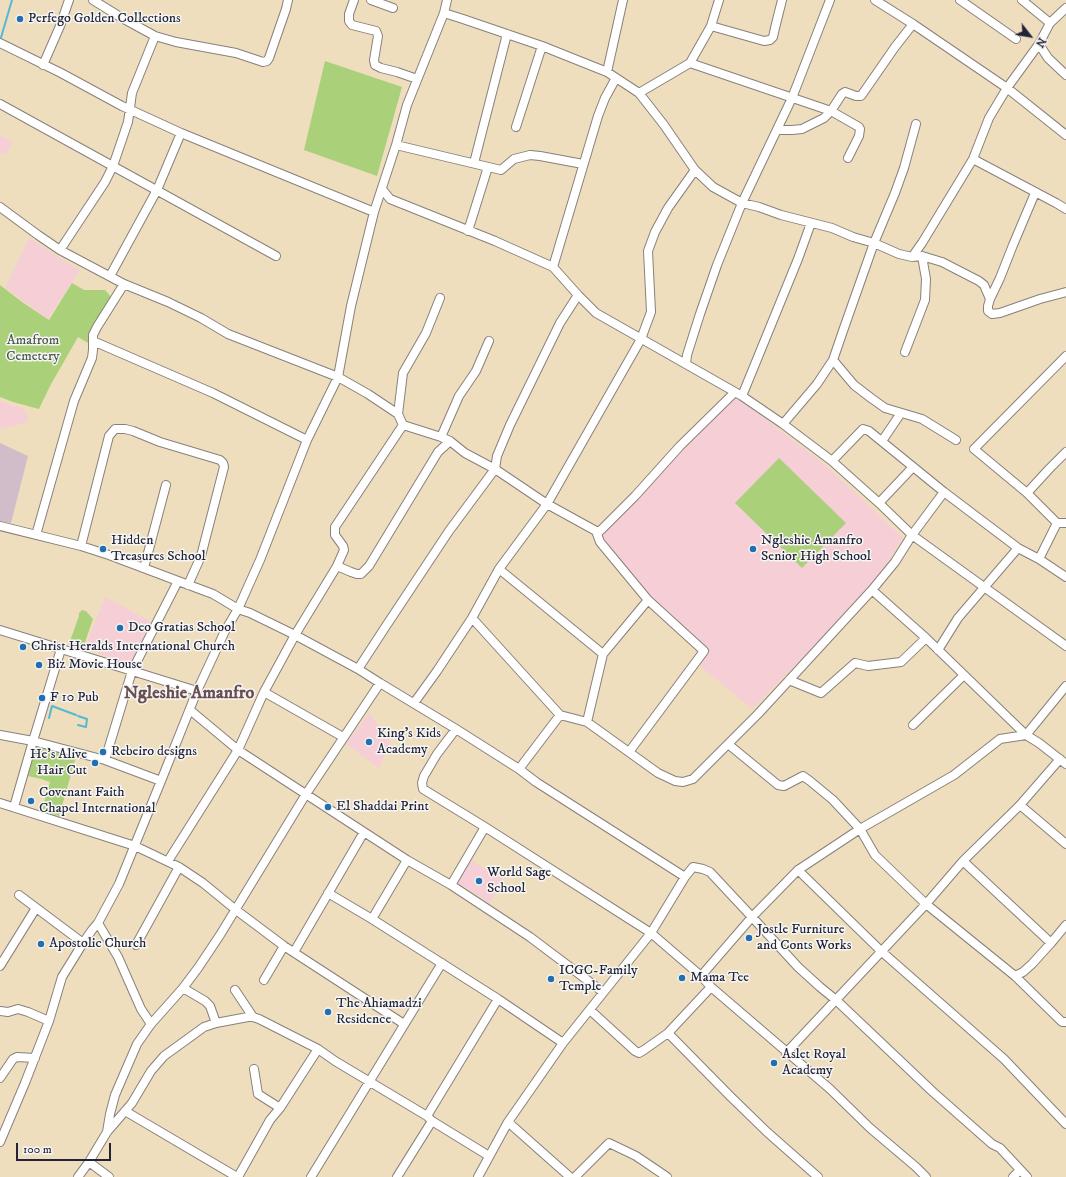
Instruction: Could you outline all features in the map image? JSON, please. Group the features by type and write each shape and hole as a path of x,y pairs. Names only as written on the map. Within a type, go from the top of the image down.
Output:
{"street":[{"path":"42,65 70,0"},
{"path":"93,0 155,36 176,42 226,50 263,62 267,61 288,0"},
{"path":"354,0 349,14 349,20 352,25 376,31 378,36 374,60 375,65 417,79"},
{"path":"371,0 393,8"},
{"path":"0,1142 49,1021 62,977 83,943 98,923 119,884 197,690 260,560 307,440 338,378 351,306 374,212 396,145 407,105 444,13 447,0"},
{"path":"607,72 623,0"},
{"path":"639,93 690,63 711,26 719,0"},
{"path":"711,26 764,41 770,40 773,37 782,0"},
{"path":"686,364 687,355 717,265 742,203 792,98 830,0"},
{"path":"875,0 1007,88 1066,135"},
{"path":"960,0 1016,39"},
{"path":"1022,0 1050,23"},
{"path":"912,257 973,159 989,118 1007,88 1040,44 1050,23 1066,9"},
{"path":"444,13 542,46 607,72 639,93 664,125 695,170 713,187 742,203 832,228 853,237 874,243 899,254 912,257 922,256 942,262 979,281 984,285 990,299"},
{"path":"777,130 802,129 824,118 845,92 856,96 861,96 913,24"},
{"path":"474,163 507,34"},
{"path":"60,250 105,182 113,166 128,122 132,93 155,36"},
{"path":"0,43 130,110 374,212"},
{"path":"1040,44 1048,58 1066,75"},
{"path":"516,127 542,46"},
{"path":"690,63 831,111 859,127 859,136 848,158"},
{"path":"553,267 598,116 605,98 616,78"},
{"path":"0,104 276,256"},
{"path":"782,424 817,384 833,360 874,243 889,210 904,168 916,124"},
{"path":"110,276 157,190 181,132"},
{"path":"396,145 501,170 514,160 530,155 583,164"},
{"path":"973,159 1056,203 1066,210"},
{"path":"468,231 488,167"},
{"path":"414,703 472,618 499,569 547,504 642,339 651,312 648,251 655,232 668,208 695,170"},
{"path":"382,189 390,199 553,267 596,313 742,396 782,424 832,461 880,503 912,534 984,588 1066,646"},
{"path":"1035,193 990,299 988,311 992,314 1000,313 1040,299 1066,292"},
{"path":"0,207 60,250 124,284 168,302 201,318 228,334 338,378 368,394 398,414"},
{"path":"742,396 798,259 811,223"},
{"path":"905,352 925,300 926,279 922,256"},
{"path":"36,535 74,402 92,358 93,335 124,284"},
{"path":"358,669 449,531 495,469 497,456 510,425 560,323 578,295"},
{"path":"402,425 398,414 403,374 426,333 440,298"},
{"path":"93,341 213,393 307,440"},
{"path":"441,437 460,396 476,371 489,341"},
{"path":"1066,356 974,449 1027,493 1057,523 1066,523"},
{"path":"833,360 854,385 885,408 922,419 956,440"},
{"path":"596,531 600,531 605,526 680,446 734,392"},
{"path":"882,441 901,413"},
{"path":"402,425 450,441 465,453 495,469 547,504 596,531 600,542 648,600 704,650 629,752"},
{"path":"168,861 238,750 264,692 295,635 337,566 344,550 343,546 335,535 335,527 402,425"},
{"path":"81,546 109,436 115,430 125,429 133,431 160,442 220,460 224,467 201,556 188,584"},
{"path":"832,461 863,429 869,431 944,492 1018,548 1039,559 1066,577"},
{"path":"337,566 357,574 361,574 369,566 438,452 450,441"},
{"path":"1027,493 1066,452"},
{"path":"880,503 914,467"},
{"path":"144,568 166,485"},
{"path":"472,618 560,715 587,722 658,773 675,781 683,782 693,779 758,714 872,590 895,562 912,534 944,492"},
{"path":"1039,559 1057,523"},
{"path":"0,526 81,546 188,584 213,594 238,608 295,635 358,669 456,729 685,877"},
{"path":"938,650 958,618 1018,548"},
{"path":"499,569 603,654"},
{"path":"105,760 132,671 178,581"},
{"path":"786,1053 926,904 963,861 1063,761 1026,735 926,638 872,590"},
{"path":"587,722 603,654 648,600"},
{"path":"0,630 197,690"},
{"path":"789,680 821,693 855,663 868,666 901,662 926,638"},
{"path":"15,808 14,806 61,649"},
{"path":"913,725 964,675"},
{"path":"107,1132 115,1095 137,1044 151,1024 183,988 198,968 236,910 306,794 380,683"},
{"path":"701,976 752,917 798,870 860,828 954,775 1000,739 1026,735 1066,686"},
{"path":"264,692 343,737"},
{"path":"190,710 238,750 407,860 451,886 530,937 603,992"},
{"path":"519,769 560,715"},
{"path":"456,729 437,754 424,776 422,783 423,789 651,933 786,1053 830,1089 870,1128 926,1177"},
{"path":"0,735 33,741 105,760 161,781"},
{"path":"728,744 778,785 784,786 802,776 810,781 833,800 860,828 876,855 926,904 1016,976 1062,1022 1066,1022"},
{"path":"0,803 135,846 180,867 284,946 404,1024"},
{"path":"1020,805 1066,844"},
{"path":"451,886 485,827"},
{"path":"294,952 364,832"},
{"path":"372,919 407,860"},
{"path":"963,861 1051,944"},
{"path":"136,945 180,867"},
{"path":"478,1177 508,1122 563,1043 651,933 685,877 693,867 710,872 798,967 836,1000 922,1082 992,1144 1000,1148 1027,1177"},
{"path":"798,870 881,951 1004,1059 1066,1124"},
{"path":"328,893 442,963 563,1043"},
{"path":"19,895 83,943"},
{"path":"0,966 36,908"},
{"path":"98,923 118,957 141,1010 151,1024"},
{"path":"1016,976 1032,964 1066,925"},
{"path":"264,980 284,946"},
{"path":"311,1177 442,963"},
{"path":"590,1010 639,1053 668,1033 711,987"},
{"path":"183,988 206,1001 210,1006 216,1023"},
{"path":"235,990 253,1017"},
{"path":"397,1177 429,1118 498,999"},
{"path":"0,1011 8,1012 18,1009 49,1021"},
{"path":"78,1177 107,1132 132,1103 152,1071 164,1056 204,1027 216,1023 248,1017 253,1017 318,1049 489,1156"},
{"path":"668,1033 741,1106 818,1177"},
{"path":"125,1111 238,1177 270,1120 280,1108 318,1049"},
{"path":"0,1078 13,1059 17,1057 35,1058"},
{"path":"254,1069 258,1094 280,1108"},
{"path":"508,1122 570,1177"},
{"path":"575,1177 609,1143 636,1156 667,1177"},
{"path":"89,1162 109,1177"},
{"path":"1013,1177 1020,1170"}],"shaded area":[{"path":"0,135 12,142 6,155 0,152"},
{"path":"29,238 80,270 48,319 5,288"},
{"name":"Ngleshie Amanfro Senior High School","path":"734,395 819,460 903,538 872,587 752,709 700,666 707,652 670,621 601,539 617,518 700,433"},
{"path":"0,401 24,409 29,419 25,423 0,429"},
{"path":"0,443 28,456 11,523 0,521"},
{"name":"Deo Gratias School","path":"105,597 152,622 144,635 132,662 125,663 85,648"},
{"name":"King's Kids Academy","path":"369,713 391,741 379,768 346,744"},
{"name":"World Sage School","path":"469,859 504,880 490,903 455,882"}],"green space":[{"path":"325,61 402,87 377,176 304,150"},
{"name":"Amafrom Cemetery","path":"72,283 84,290 105,290 111,297 88,343 78,337 50,386 39,409 0,397 0,285 49,320"},
{"path":"779,458 846,523 802,568 735,503"},
{"path":"82,610 86,611 93,619 83,648 70,641 79,613"},
{"path":"36,746 76,757 59,816 48,813 42,809 50,782 28,776"}],"waterway":[{"path":"0,41 12,0"},
{"path":"49,718 52,706 76,715"},
{"path":"78,716 87,719 86,727 78,725"}],"place":[{"name":"Perfego Golden Collections","path":"20,19"},
{"name":"Hidden Treasures School","path":"103,549"},
{"name":"Ngleshie Amanfro Senior High School","path":"753,549"},
{"name":"Deo Gratias School","path":"120,628"},
{"name":"Christ Heralds International Church","path":"23,647"},
{"name":"Biz Movie House","path":"39,665"},
{"name":"F 10 Pub","path":"42,698"},
{"name":"King's Kids Academy","path":"369,742"},
{"name":"Rebeiro designs","path":"103,752"},
{"name":"He's Alive Hair Cut","path":"95,763"},
{"name":"Covenant Faith Chapel International","path":"31,801"},
{"name":"El Shaddai Print","path":"328,807"},
{"name":"World Sage School","path":"479,881"},
{"name":"Jostle Furniture and Conts Works","path":"749,938"},
{"name":"Apostolic Church","path":"41,944"},
{"name":"Mama Tee","path":"682,978"},
{"name":"ICGC-Family Temple","path":"551,979"},
{"name":"The Ahiamadzi Residence","path":"328,1012"},
{"name":"Aslet Royal Academy","path":"774,1063"}],"district":[{"name":"Ngleshie Amanfro","path":"189,694"}]}
